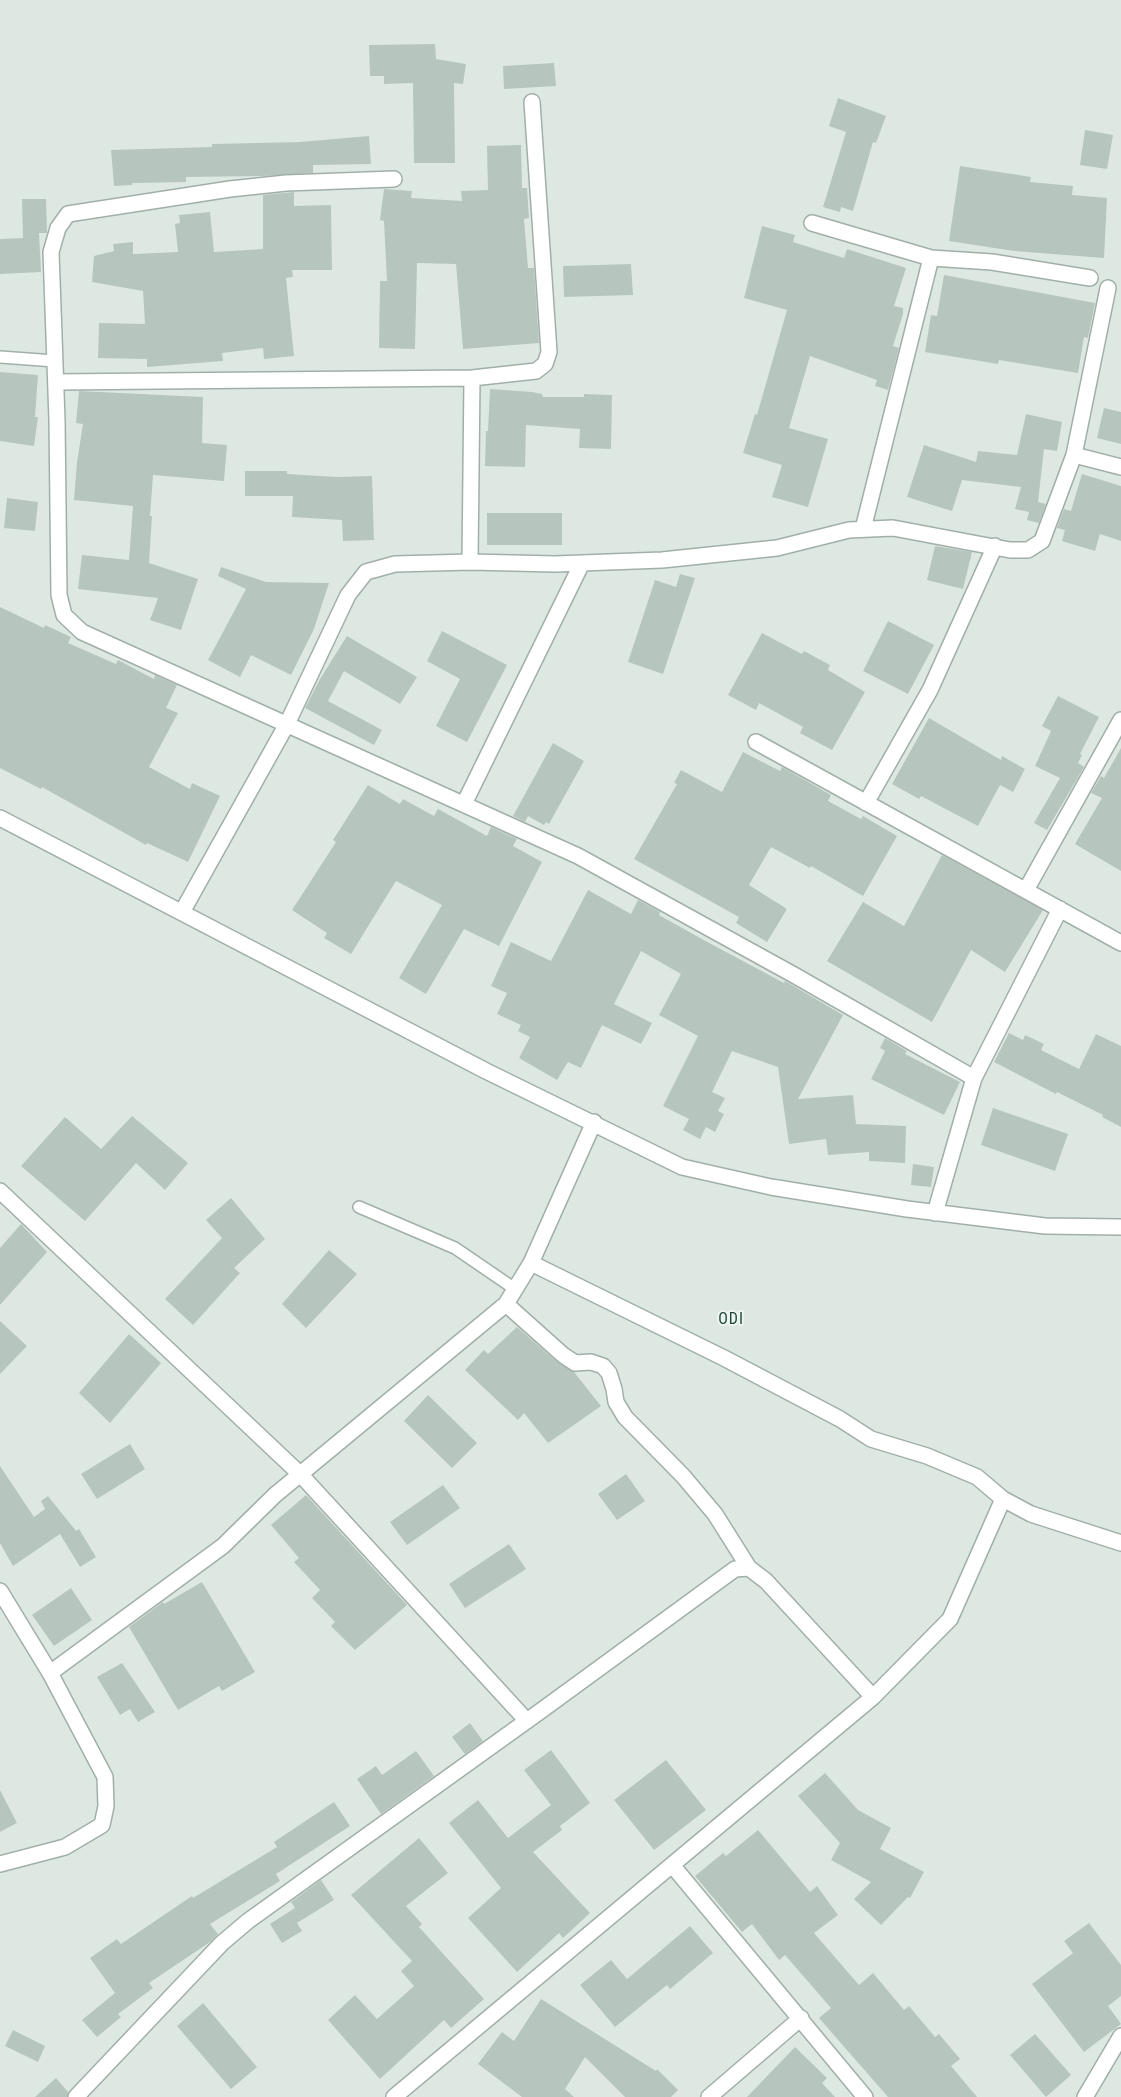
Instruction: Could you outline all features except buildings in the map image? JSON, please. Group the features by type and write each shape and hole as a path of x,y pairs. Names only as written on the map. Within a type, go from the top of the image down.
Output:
{"street":[{"path":"56,382 472,378 536,371 545,364 549,352 532,102"},
{"path":"394,179 286,183 68,214 58,228 51,252 56,382 59,595 64,615 82,632 578,856 794,975 974,1078"},
{"path":"812,223 931,258 992,262 1090,278"},
{"path":"863,529 931,258"},
{"path":"182,912 287,724 348,596 366,572 395,564 470,562 582,563 662,560 777,548 849,530 893,528 1010,550 1028,550 1042,541 1074,455 1108,288"},
{"path":"470,562 472,378"},
{"path":"1074,455 1121,467"},
{"path":"866,803 930,690 996,546"},
{"path":"464,804 582,563"},
{"path":"1026,890 1121,720"},
{"path":"756,742 1121,943"},
{"path":"0,818 486,1071 594,1122 682,1167 770,1187 935,1213 1045,1226 1121,1227"},
{"path":"935,1213 974,1078 1060,909"},
{"path":"50,1673 223,1546 275,1495 506,1304 531,1263 594,1122"},
{"path":"0,1192 301,1475 527,1721"},
{"path":"531,1263 724,1358 840,1419 871,1439 927,1456 977,1477 1003,1499 1031,1514 1121,1543"},
{"path":"506,1304 563,1355 576,1363 591,1362 603,1366 609,1373 616,1402 625,1417 683,1476 715,1514 749,1568 766,1581 873,1697"},
{"path":"394,2097 873,1697 950,1619 1003,1499"},
{"path":"76,2097 222,1943 248,1921 735,1569 749,1568"},
{"path":"0,1591 50,1673 105,1777 106,1806 102,1825 65,1846 0,1864"},
{"path":"672,1864 866,2097"},
{"path":"709,2097 801,2018"},
{"path":"1085,2097 1121,2036"}],"lane":[{"path":"0,356 55,361"},
{"path":"359,1207 455,1248 515,1289"}],"district":[{"name":"ODI","path":"731,1320"}]}
